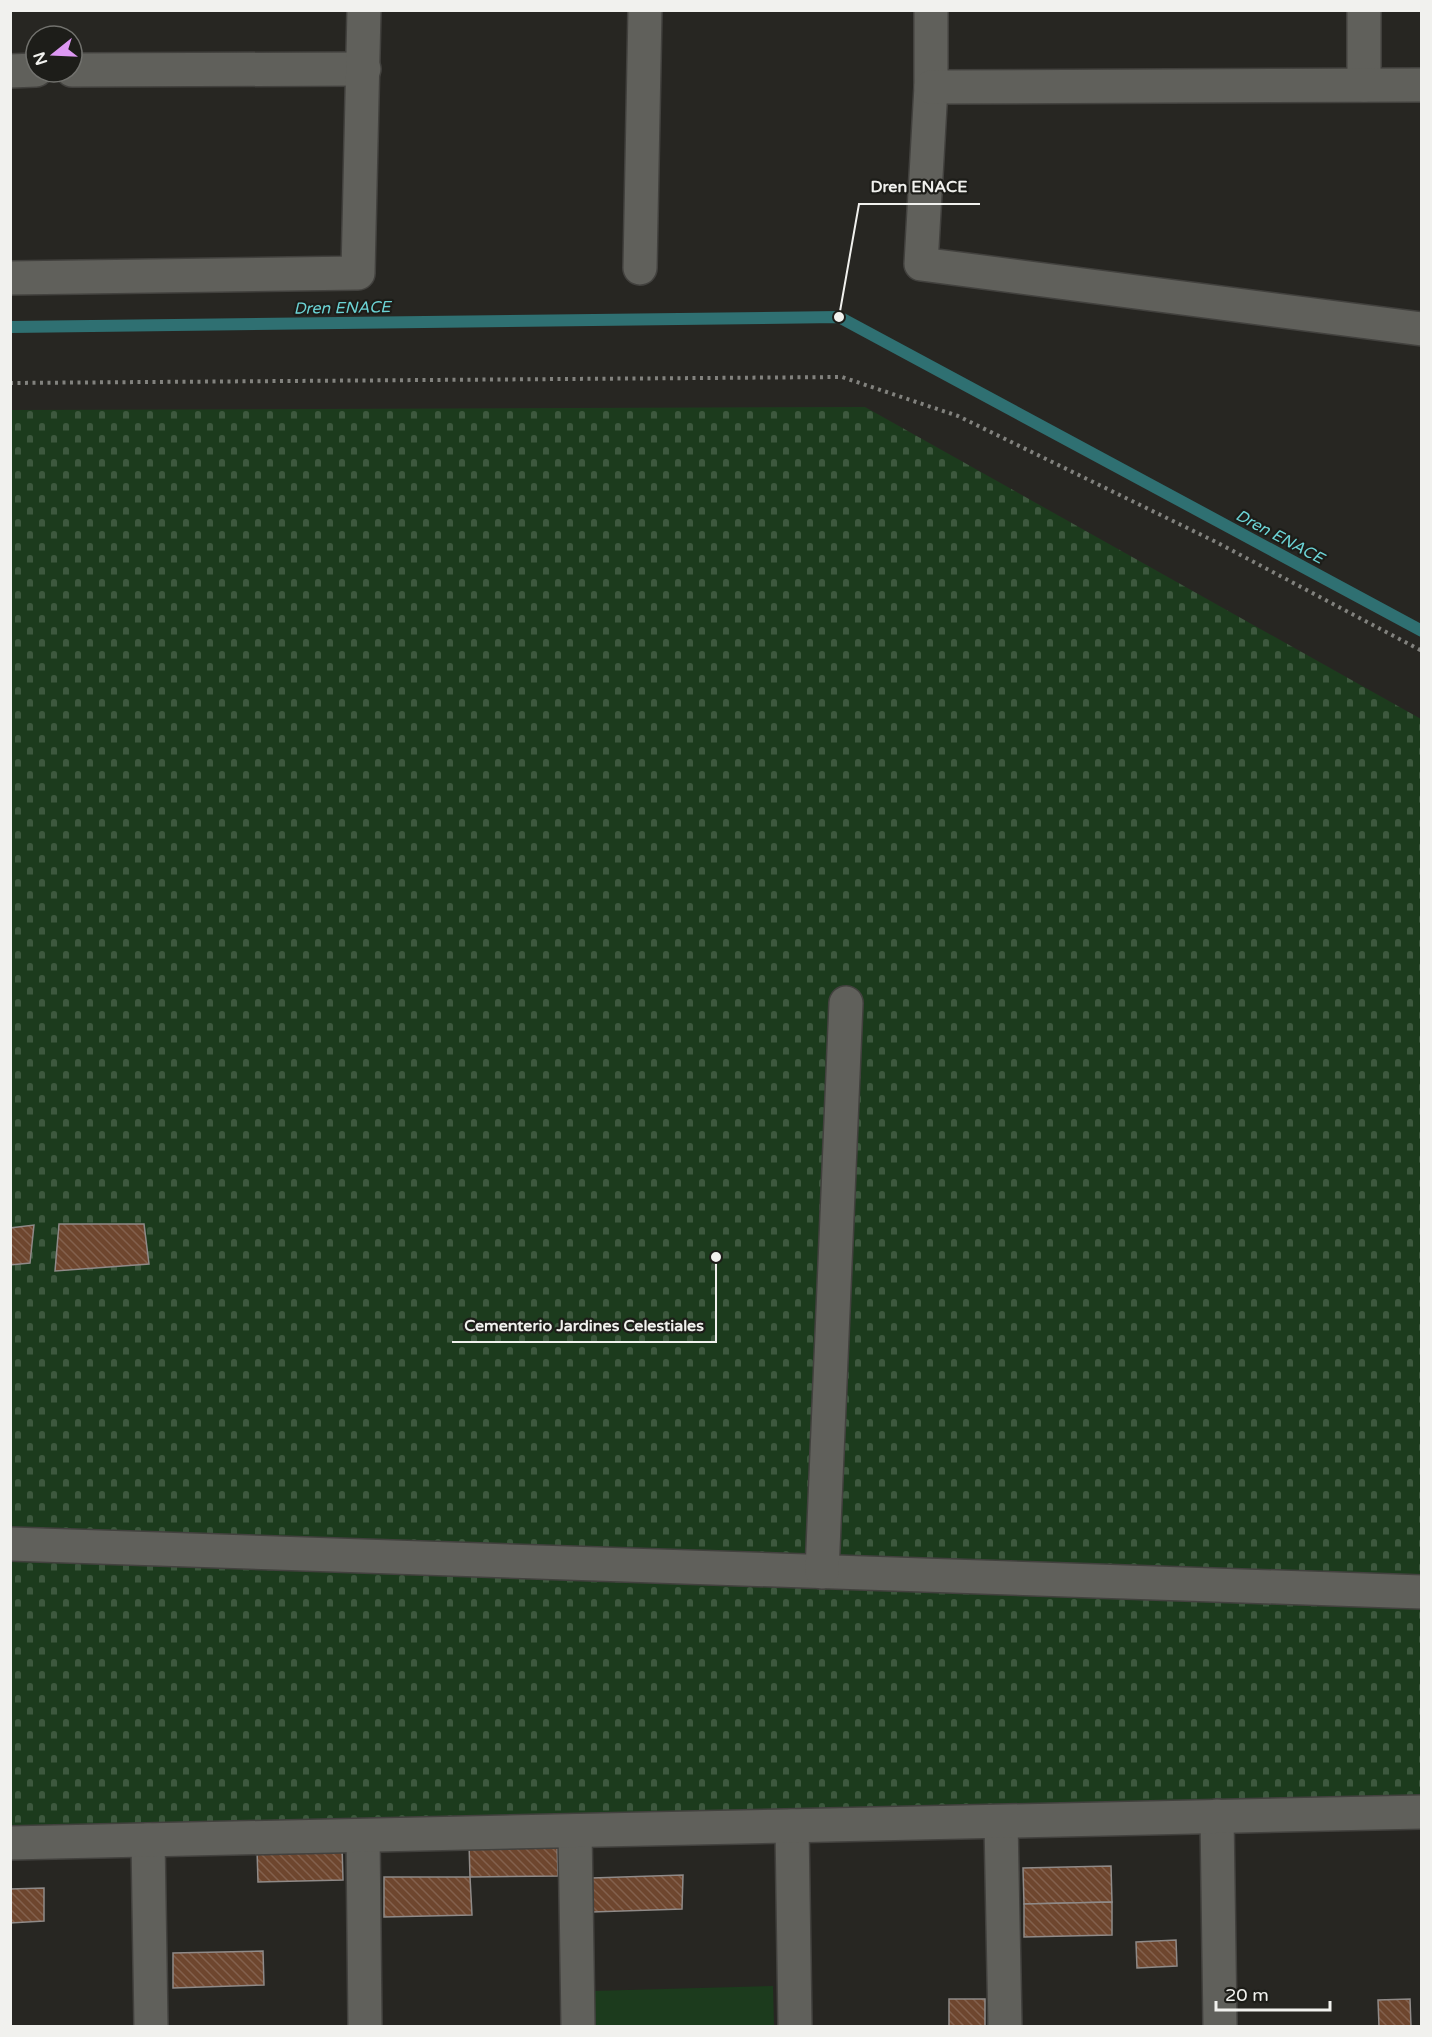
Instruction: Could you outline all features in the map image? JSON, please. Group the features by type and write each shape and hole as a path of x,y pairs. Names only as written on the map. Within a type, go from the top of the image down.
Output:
{"street":[{"path":"10,278 358,273 364,10"},
{"path":"640,268 645,10"},
{"path":"931,10 931,87 921,264 1422,328"},
{"path":"1364,10 1364,85"},
{"path":"84,70 364,69"},
{"path":"931,87 1422,85"},
{"path":"822,1572 846,1003"},
{"path":"10,1544 1422,1592"},
{"path":"10,1843 1422,1812"},
{"path":"1217,1816 1220,2026"},
{"path":"1001,1822 1005,2026"},
{"path":"792,1826 795,2026"},
{"path":"575,1831 578,2026"},
{"path":"363,1836 365,2026"},
{"path":"148,1840 151,2026"}],"path":[{"path":"10,383 842,377 958,416 1216,542 1422,651"}],"green space":[{"path":"865,407 1421,719 1421,1796 11,1826 10,410"},
{"path":"773,1986 774,2026 592,2026 591,1991"}],"building":[{"path":"59,1224 144,1224 149,1264 55,1271"},
{"path":"34,1225 30,1263 10,1265 10,1228"},
{"path":"557,1841 558,1876 470,1877 469,1843"},
{"path":"342,1846 343,1880 258,1882 257,1849"},
{"path":"1111,1866 1112,1902 1024,1904 1023,1868"},
{"path":"683,1875 682,1909 592,1912 592,1878"},
{"path":"384,1877 470,1877 472,1915 384,1917"},
{"path":"44,1888 44,1921 10,1923 10,1889"},
{"path":"1112,1902 1112,1935 1024,1937 1024,1904"},
{"path":"1176,1940 1177,1966 1137,1968 1136,1942"},
{"path":"263,1951 264,1985 173,1988 173,1953"},
{"path":"949,1999 985,1999 985,2026 949,2026"},
{"path":"1410,1999 1411,2026 1379,2026 1378,2000"}],"waterway":[{"name":"Dren ENACE","path":"10,327 839,317 1422,631"}],"place":[{"name":"Dren ENACE","path":"839,317"},
{"name":"Cementerio Jardines Celestiales","path":"716,1257"}]}
